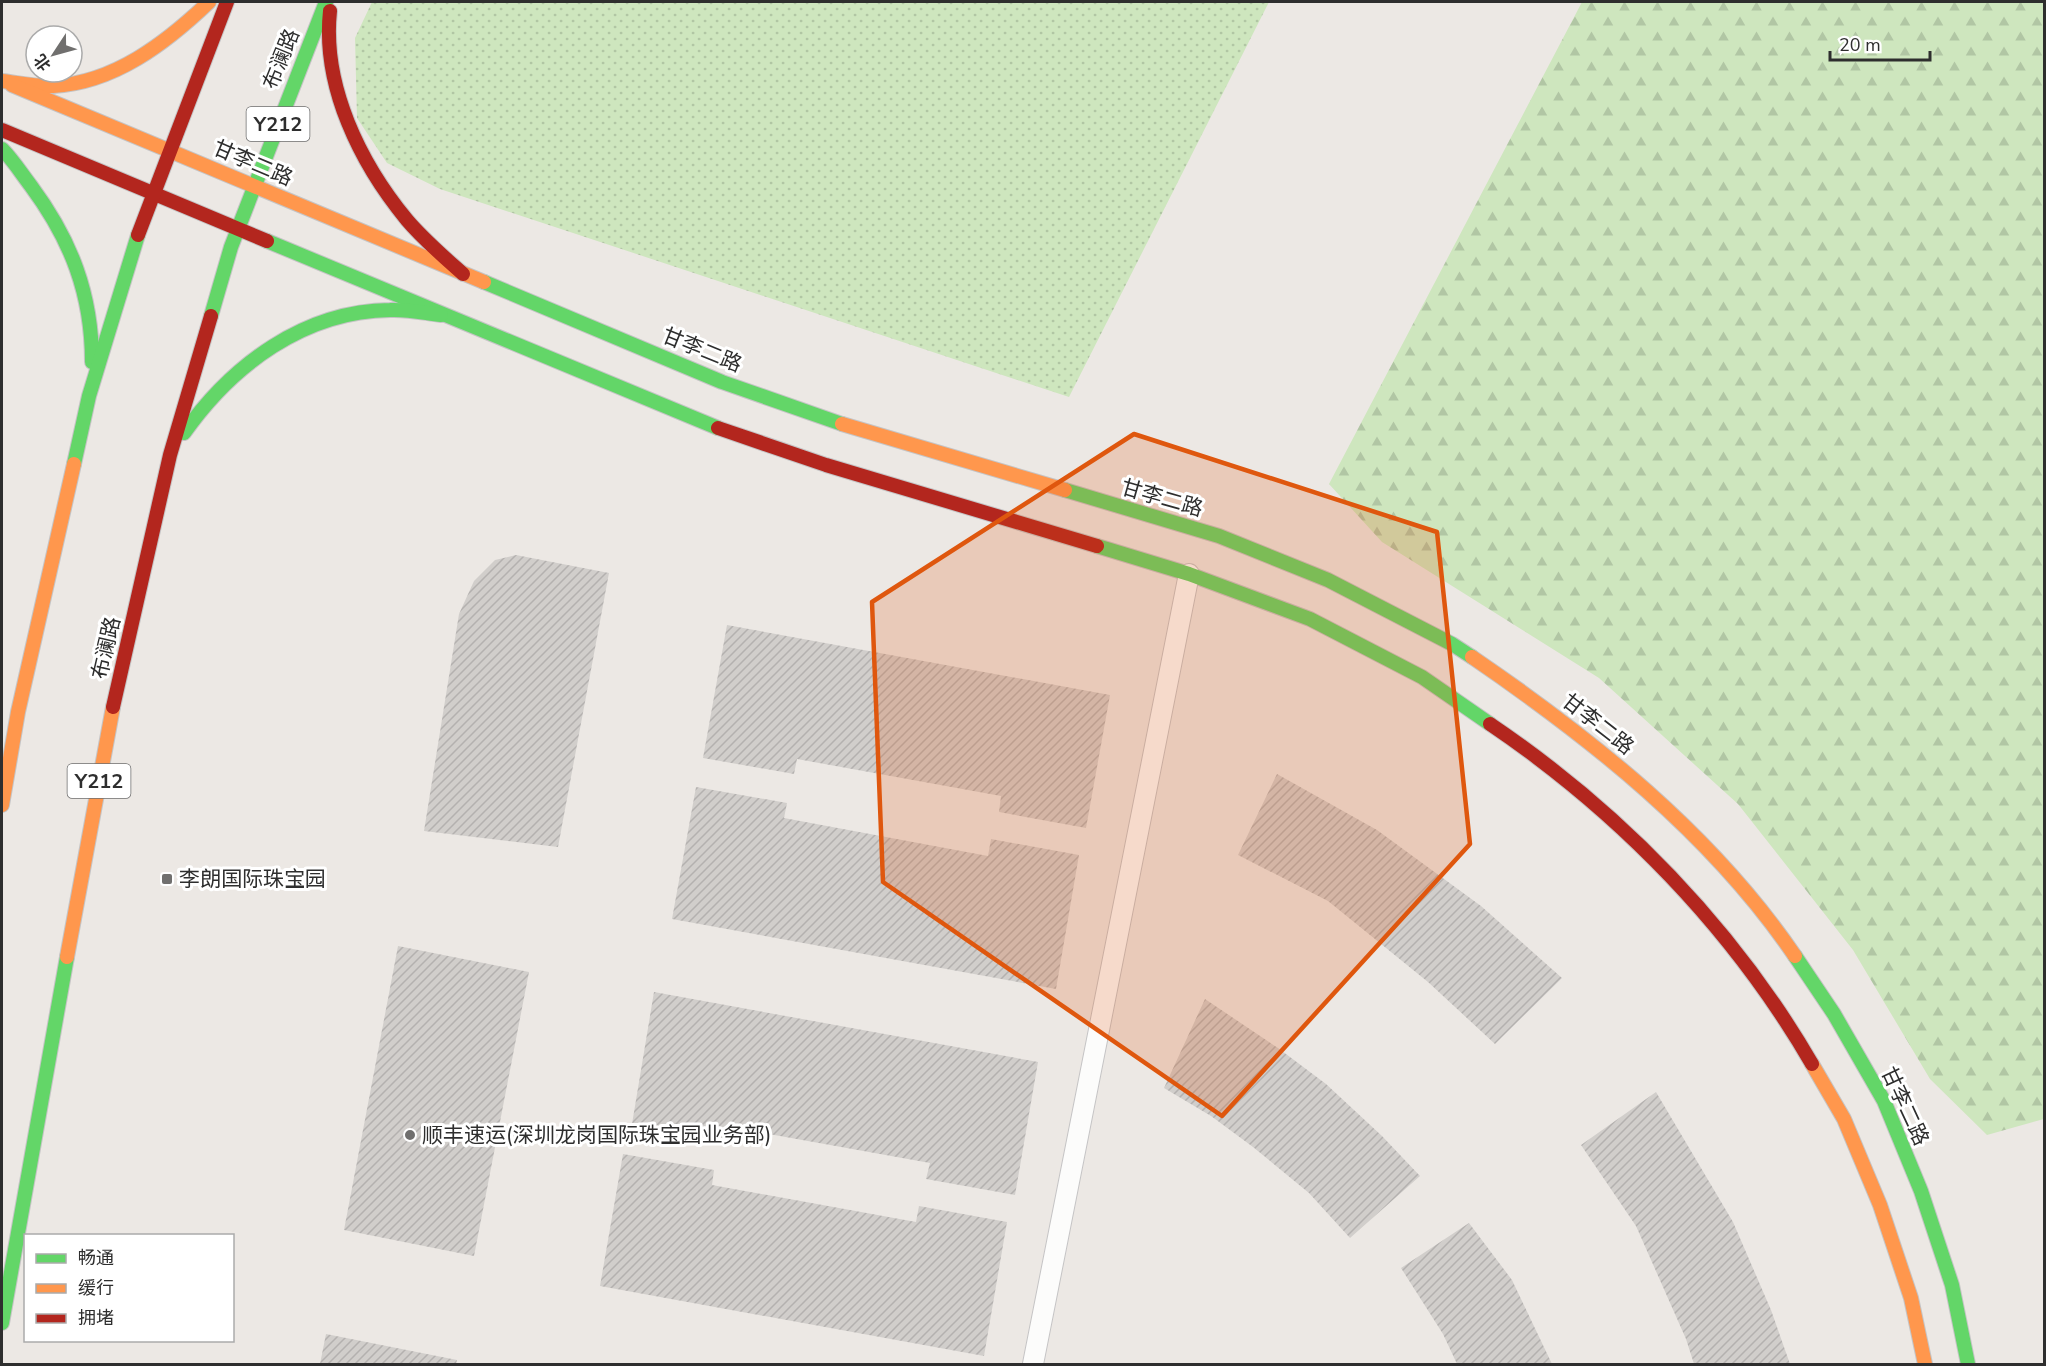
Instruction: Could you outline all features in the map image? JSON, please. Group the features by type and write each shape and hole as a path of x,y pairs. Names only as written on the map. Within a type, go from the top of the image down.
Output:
{"main road":[{"path":"2,81 56,86 93,80 128,65 171,34 209,2"},
{"path":"2,805 18,712 89,396 144,216 227,2"},
{"path":"328,2 328,42 338,94 360,148 390,198 425,240 464,274"},
{"name":"布澜路","path":"2,1323 108,731 170,455 231,247 328,2"},
{"name":"甘李二路","path":"2,81 722,382 841,424 1219,536 1328,580 1452,644 1536,701 1629,775 1702,844 1776,928 1834,1014 1884,1101 1921,1191 1952,1285 1968,1365"},
{"path":"2,130 703,423 826,465 1189,574 1310,619 1422,676 1507,735 1601,808 1669,873 1744,962 1794,1033 1844,1119 1880,1205 1911,1298 1925,1365"},
{"path":"2,149 41,198 68,243 82,286 93,339 89,396"},
{"path":"170,455 198,410 238,370 286,338 334,317 383,309 441,315"}],"lane":[{"path":"1033,1365 1189,574"}],"highlighted area":[{"path":"1134,434 1437,532 1470,844 1222,1116 883,882 872,602"}],"green space":[{"path":"372,2 1269,2 1069,397 440,189 387,163 357,118 355,38"},
{"path":"1582,2 2044,2 2044,1119 1987,1135 1930,1079 1853,950 1738,804 1599,678 1382,542 1329,484"}],"building":[{"path":"516,555 609,573 558,847 424,831 459,614 474,581 495,560"},
{"path":"727,625 1110,695 1086,828 999,812 1001,796 797,759 794,774 703,758"},
{"path":"1277,774 1377,830 1481,906 1562,978 1495,1044 1428,982 1328,901 1238,855"},
{"path":"696,787 787,803 784,818 988,856 991,839 1079,855 1056,989 672,919"},
{"path":"398,946 529,972 474,1256 344,1230"},
{"path":"654,992 1038,1062 1015,1195 926,1179 930,1163 725,1126 722,1140 632,1124"},
{"path":"1205,999 1278,1048 1326,1084 1382,1136 1420,1176 1350,1238 1309,1193 1253,1147 1211,1116 1164,1088"},
{"path":"1656,1092 1733,1222 1771,1310 1790,1364 1694,1364 1686,1339 1636,1226 1581,1145"},
{"path":"623,1154 714,1170 712,1185 916,1222 919,1206 1007,1222 984,1356 600,1286"},
{"path":"1469,1223 1512,1280 1552,1364 1457,1364 1443,1334 1401,1268"},
{"path":"326,1334 457,1360 456,1364 320,1364"}],"traffic: fast":[{"path":"211,316 231,247 326,2"},
{"path":"2,149 45,206 68,247 88,313 92,362"},
{"path":"74,464 89,396 138,235"},
{"path":"267,241 718,428"},
{"path":"484,282 722,382 842,424"},
{"path":"184,433 224,385 273,346 300,331 328,320 358,313 396,310 441,315"},
{"path":"1065,490 1219,536 1328,580 1452,644 1472,657"},
{"path":"1097,546 1189,574 1310,619 1422,677 1490,724"},
{"path":"1795,956 1834,1014 1884,1101 1921,1191 1952,1285 1968,1364"},
{"path":"2,1323 67,957"}],"traffic: slow":[{"path":"2,81 53,86 75,83 118,69 157,46 209,2"},
{"path":"12,85 484,282"},
{"path":"842,424 1065,490"},
{"path":"2,805 18,712 74,464"},
{"path":"1472,657 1605,755 1688,829 1762,911 1795,956"},
{"path":"67,957 113,707"},
{"path":"1812,1064 1844,1119 1880,1205 1911,1298 1925,1364"}],"traffic: jam":[{"path":"138,235 227,2"},
{"path":"330,11 329,39 338,95 360,149 374,174 407,220 463,274"},
{"path":"2,130 267,241"},
{"path":"113,707 170,455 211,316"},
{"path":"718,428 826,465 1097,546"},
{"path":"1490,724 1584,795 1670,876 1747,966 1781,1014 1812,1064"}],"place":[{"name":"李朗国际珠宝园","path":"167,879"},
{"name":"顺丰速运(深圳龙岗国际珠宝园业务部)","path":"410,1135"}]}
